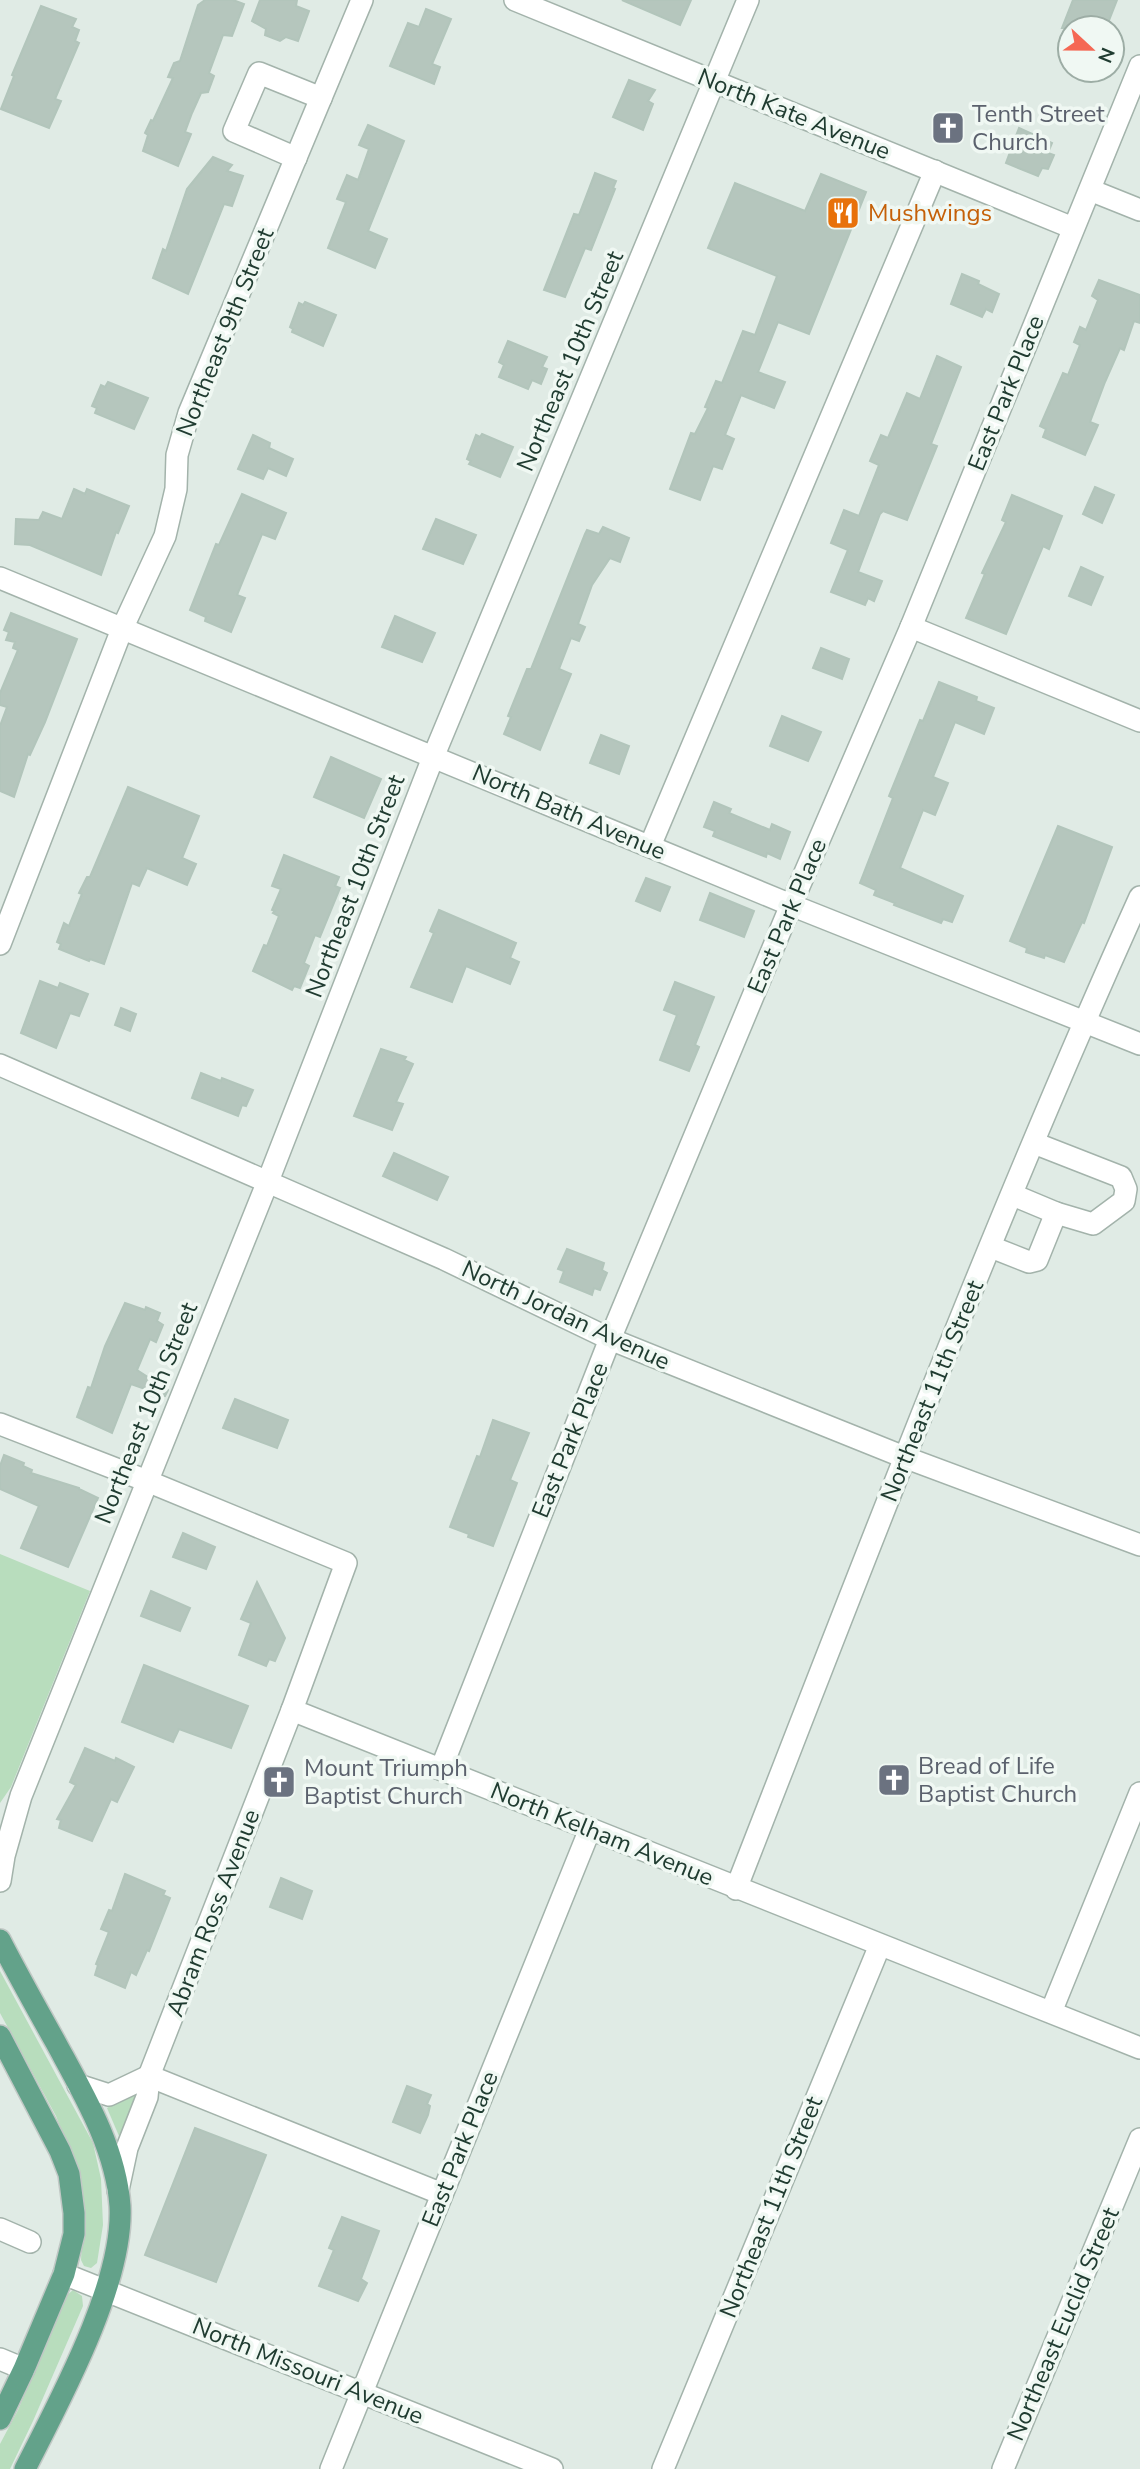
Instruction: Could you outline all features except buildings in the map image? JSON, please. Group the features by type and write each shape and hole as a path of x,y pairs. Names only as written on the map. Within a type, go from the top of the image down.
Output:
{"main road":[{"path":"0,1940 78,2085 108,2151 118,2190 120,2226 113,2269 106,2290 65,2386 25,2469"},
{"path":"0,2036 60,2151 69,2174 74,2234 64,2274 0,2418"}],"street":[{"name":"Northeast 9th Street","path":"0,944 122,629 165,536 176,489 177,455 189,413 362,0"},
{"name":"North Kate Avenue","path":"515,0 1073,228"},
{"name":"Northeast 10th Street","path":"0,1881 4,1856 21,1796 268,1181 434,755 748,0"},
{"name":"East Park Place","path":"440,1769 610,1339 791,905 911,627 1140,66"},
{"path":"296,158 234,131 259,73 321,98"},
{"path":"650,846 934,171"},
{"path":"1090,190 1140,210"},
{"name":"North Bath Avenue","path":"0,578 434,755 791,905 1140,1044"},
{"path":"911,627 1140,721"},
{"name":"Northeast 11th Street","path":"736,1889 904,1457 1083,1023 1140,897"},
{"name":"North Jordan Avenue","path":"0,1065 444,1259 610,1339 904,1457 1140,1545"},
{"path":"1013,1195 1056,1213 1093,1224 1124,1201 1126,1189 1121,1177 1034,1143"},
{"path":"991,1247 1029,1262 1037,1260 1056,1213"},
{"path":"0,1424 346,1563 292,1710"},
{"name":"North Kelham Avenue","path":"292,1710 1140,2048"},
{"name":"Abram Ross Avenue","path":"118,2190 127,2148 146,2097 149,2077 292,1710"},
{"path":"1051,2012 1140,1793"},
{"name":"Northeast 10th Street","path":"0,1823 21,1796"},
{"name":"East Park Place","path":"331,2469 590,1829"},
{"name":"Northeast 11th Street","path":"663,2469 880,1945"},
{"path":"78,2085 109,2095 149,2077 442,2194"},
{"name":"Northeast Euclid Street","path":"1003,2469 1140,2139"},
{"path":"0,2229 30,2242"},
{"name":"North Missouri Avenue","path":"64,2274 552,2469"},
{"path":"0,2359 24,2369"}],"green space":[{"path":"0,1554 90,1591 11,1787 0,1803"},
{"path":"0,1971 93,2143 101,2179 103,2225 97,2263 91,2268 84,2266 81,2260 81,2181 56,2116 0,2013"},
{"path":"134,2092 139,2093 122,2136 119,2136 107,2108"},
{"path":"73,2290 82,2296 83,2306 10,2469 0,2469 0,2444 18,2410 66,2296"}],"place":[{"name":"Tenth Street Church","path":"948,128"},
{"name":"Mushwings","path":"843,213"},
{"name":"Bread of Life Baptist Church","path":"894,1780"},
{"name":"Mount Triumph Baptist Church","path":"279,1782"}]}
